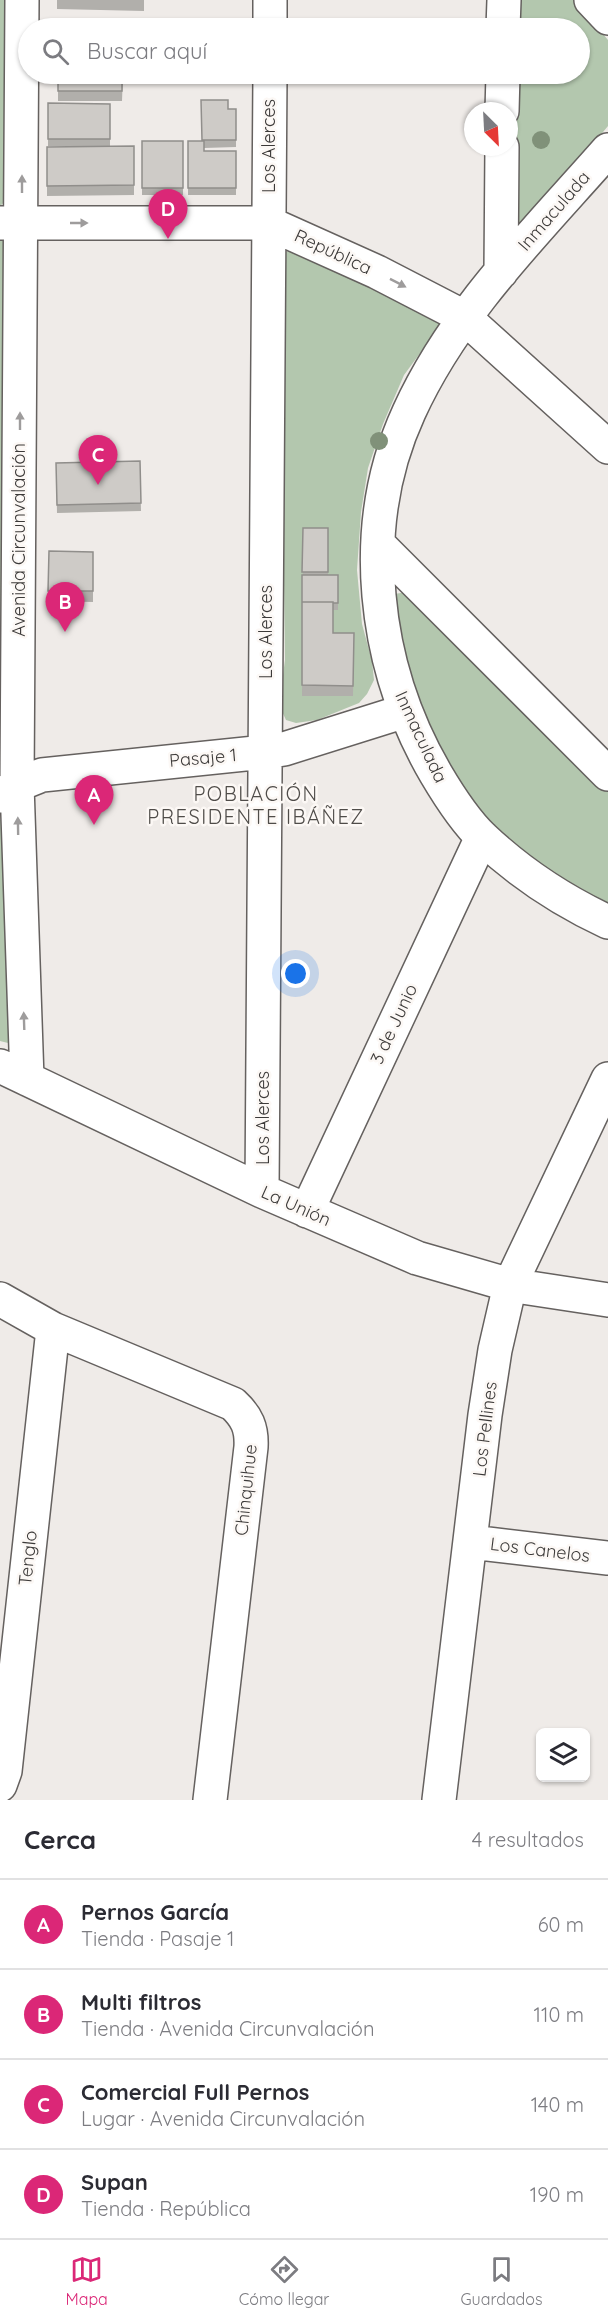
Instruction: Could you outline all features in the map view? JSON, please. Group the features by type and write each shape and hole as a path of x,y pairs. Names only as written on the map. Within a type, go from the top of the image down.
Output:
{"street":[{"name":"Avenida Circunvalación","path":"21,18 22,0"},
{"path":"270,0 270,18"},
{"path":"503,18 504,0"},
{"path":"591,0 608,18"},
{"name":"Avenida Circunvalación","path":"14,1072 8,791 11,223 18,81"},
{"name":"Los Alerces","path":"262,1191 270,84"},
{"path":"502,102 503,84"},
{"name":"Inmaculada","path":"608,150 464,317 429,372 399,436 386,479 381,508 378,580 384,638 405,711 448,795 482,837 532,878 582,910 608,922"},
{"name":"Inmaculada","path":"501,272 502,156"},
{"name":"República","path":"11,223 268,223 377,272 464,317 608,447"},
{"path":"379,545 608,774"},
{"name":"Pasaje 1","path":"8,791 42,775 56,772 284,749 405,711"},
{"name":"3 de Junio","path":"307,1211 482,837"},
{"name":"La Unión","path":"14,1072 262,1191 417,1258 510,1285 608,1300"},
{"name":"Los Pellines","path":"439,1800 485,1415 495,1350 510,1285 608,1079"},
{"name":"Chinquihue","path":"0,1299 53,1329 233,1404 249,1424 252,1435 251,1447 210,1800"},
{"name":"Tenglo","path":"0,1785 5,1771 53,1329"},
{"name":"Los Canelos","path":"471,1542 608,1558"}],"green space":[{"path":"0,0 12,0 8,199 0,206"},
{"path":"516,0 574,0 589,18 516,18"},
{"path":"590,19 608,40 608,126 529,221 520,224 516,222 512,208 513,156 518,156 518,102 514,102 515,84 590,84"},
{"path":"0,233 7,237 8,771 0,784"},
{"path":"291,250 446,318 404,375 383,424 368,468 361,512 357,570 362,624 372,661 374,680 359,703 317,720 296,723 286,720 279,705 285,660 283,508 286,252"},
{"path":"409,593 608,790 608,907 566,887 486,821 456,786 404,674 394,594"},
{"path":"3,819 12,1044 0,1041 0,820"}],"building":[{"path":"58,84 122,84 122,91 58,91"},
{"path":"201,100 228,100 228,109 236,109 236,140 202,140"},
{"path":"48,103 110,104 110,139 48,139"},
{"path":"142,141 183,141 183,188 142,188"},
{"path":"188,141 204,141 204,151 236,151 236,188 188,188"},
{"path":"134,146 134,185 47,186 47,147"},
{"path":"140,461 141,503 57,505 56,463"},
{"path":"303,528 328,528 328,572 302,572"},
{"path":"49,551 93,552 93,591 48,591"},
{"path":"302,575 338,575 338,603 302,602"},
{"path":"302,602 333,602 333,633 354,633 353,686 302,685"}],"place":[{"name":"Supan","path":"168,239"},
{"name":"Comercial Full Pernos","path":"98,485"},
{"name":"Multi filtros","path":"65,632"},
{"name":"Pernos García","path":"94,825"}],"district":[{"name":"POBLACIÓN PRESIDENTE IBÁÑEZ","path":"256,806"}]}
